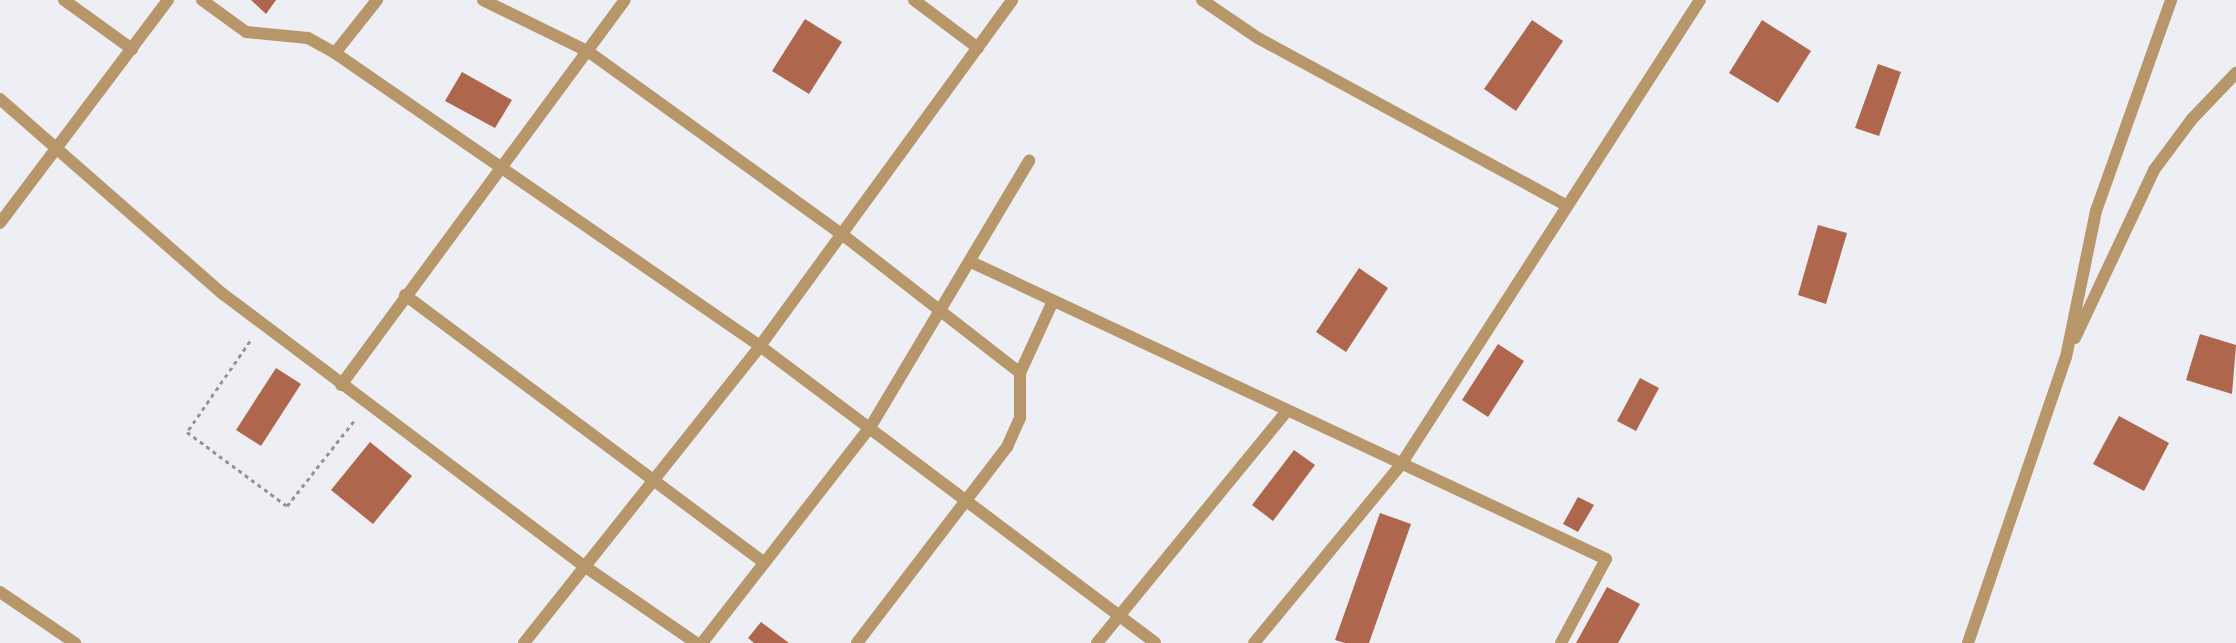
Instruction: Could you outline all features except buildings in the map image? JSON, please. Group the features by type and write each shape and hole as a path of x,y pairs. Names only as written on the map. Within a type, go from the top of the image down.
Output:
{"street":[{"path":"64,0 132,49"},
{"path":"0,224 168,0"},
{"path":"202,0 246,32 308,38 335,53 760,346 871,426 1155,643"},
{"path":"335,53 377,0"},
{"path":"482,0 589,52 843,235 1020,373"},
{"path":"342,385 404,296 589,52 625,0"},
{"path":"914,0 978,48"},
{"path":"524,643 587,568 760,346 843,235 1012,0"},
{"path":"1202,0 1258,38 1567,206"},
{"path":"1254,643 1400,466 1700,0"},
{"path":"2066,357 2096,211 2171,0"},
{"path":"1968,643 2066,357 2154,170 2192,119 2236,73"},
{"path":"0,99 262,324 587,568 696,643"},
{"path":"702,643 871,426 971,262 1029,161"},
{"path":"971,262 1400,466 1606,559 1561,643"},
{"path":"404,296 764,563"},
{"path":"857,643 968,502 1007,447 1020,418 1020,373 1053,301"},
{"path":"1097,643 1286,412"},
{"path":"0,592 75,643"}],"path":[{"path":"262,324 187,432 287,506 368,404"}]}
